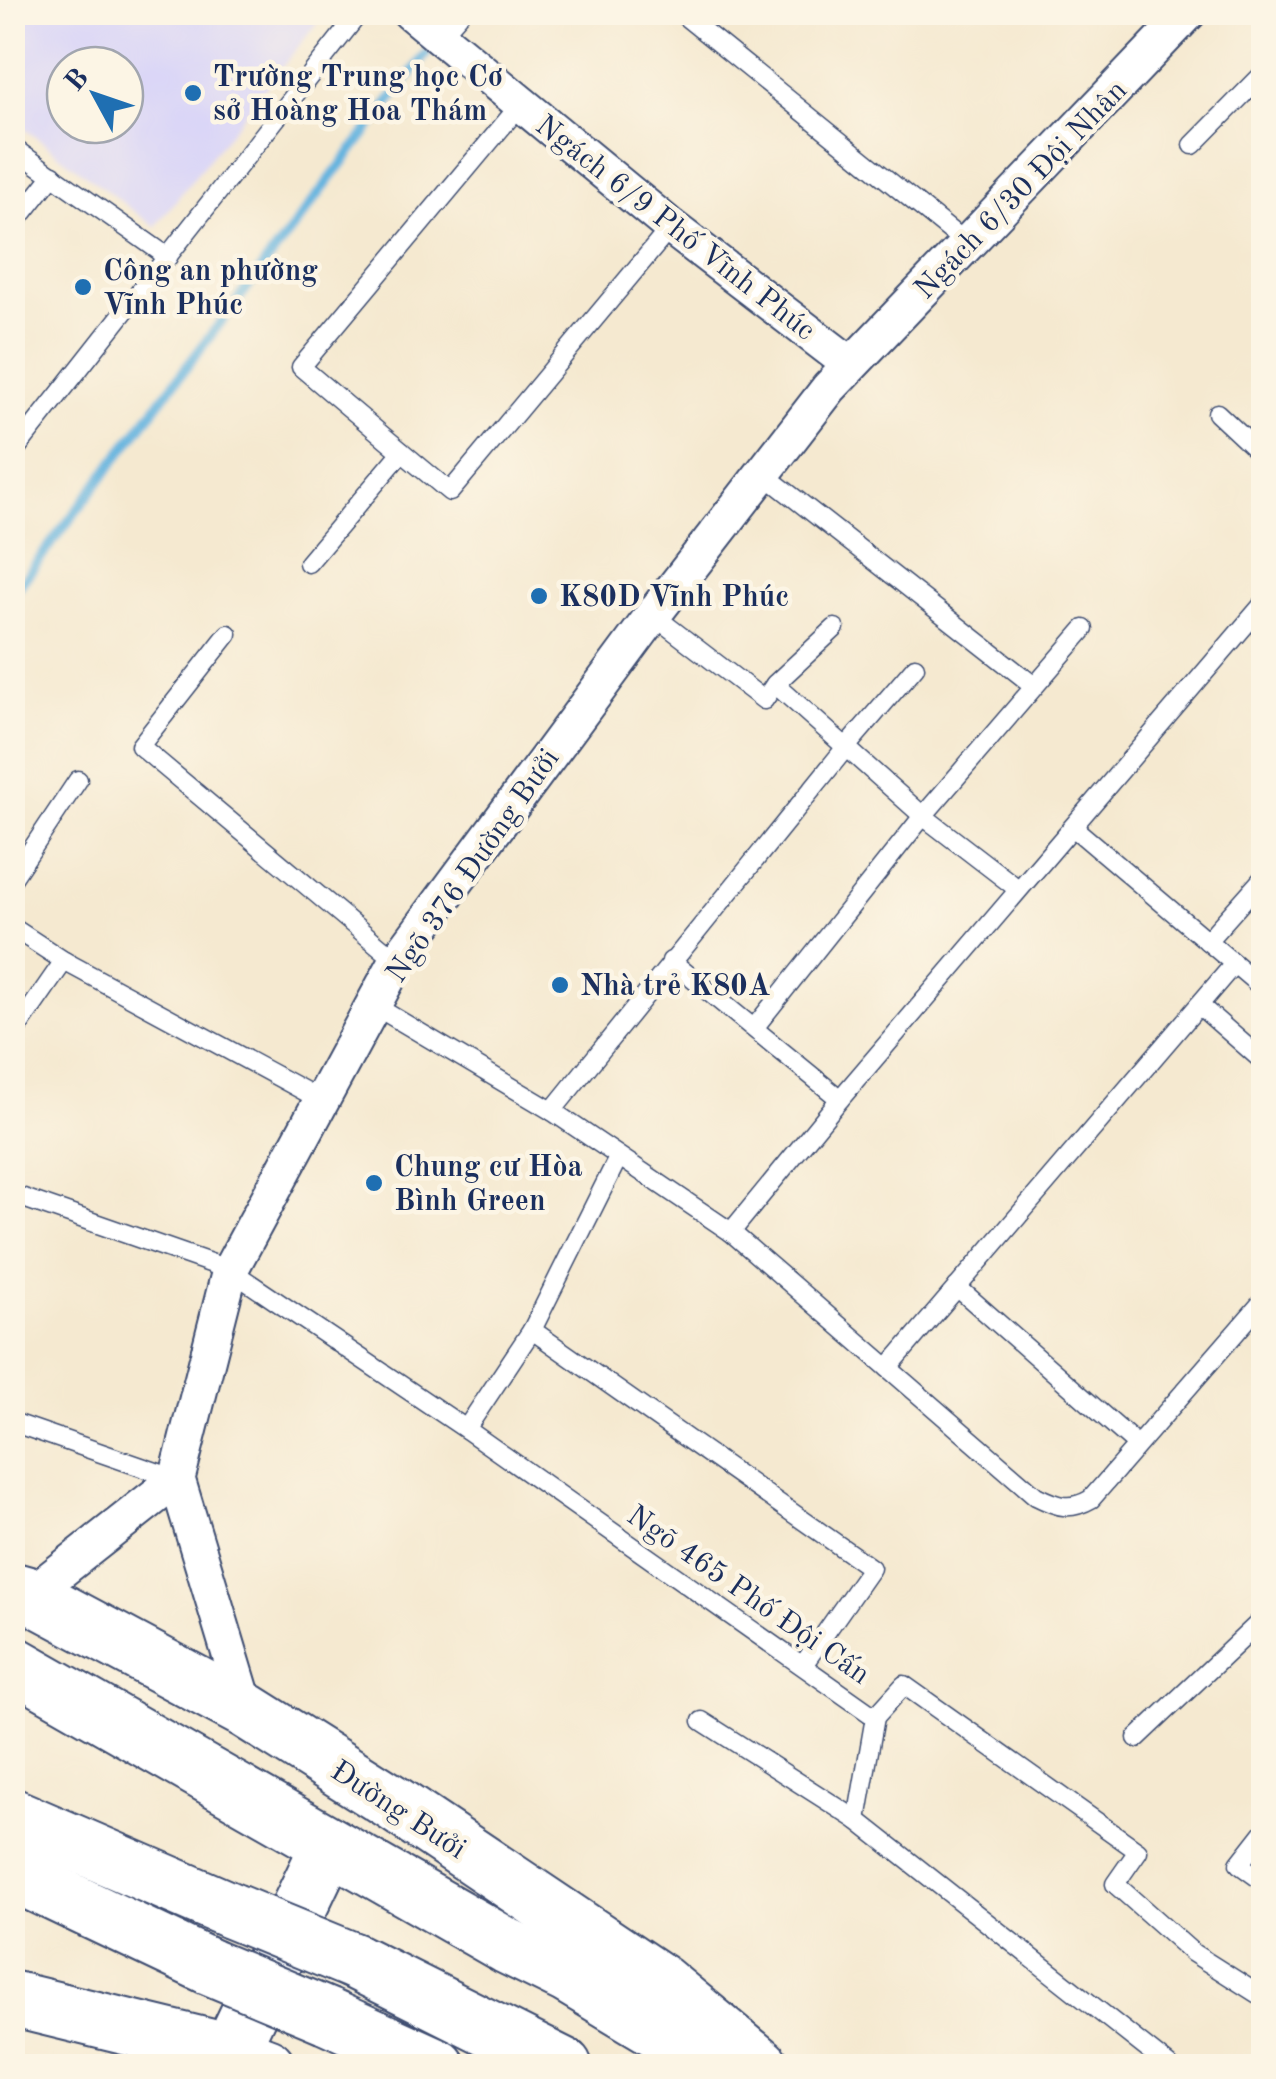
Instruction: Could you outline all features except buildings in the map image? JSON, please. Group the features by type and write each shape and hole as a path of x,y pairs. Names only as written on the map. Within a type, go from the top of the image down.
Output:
{"main road":[{"name":"Đường Bưởi","path":"21,1592 247,1712 394,1803 660,1982 761,2066"},
{"name":"Đường Bưởi","path":"12,1663 329,1846 566,1975 718,2066"},
{"path":"12,1816 354,1961 564,2066"},
{"path":"12,1999 241,2062 329,1846"},
{"path":"12,1873 210,1967 437,2066"}],"street":[{"name":"Ngách 6/9 Phố Vĩnh Phúc","path":"410,12 450,25 521,104 850,364"},
{"name":"Ngách 6/30 Đội Nhân","path":"850,364 1189,12"},
{"name":"Ngõ 376 Đường Bưởi","path":"177,1479 230,1270 397,961 761,472 850,364"},
{"path":"21,1592 177,1479 247,1712"}],"lane":[{"path":"12,454 360,12"},
{"path":"680,12 968,245"},
{"path":"1193,146 1264,73"},
{"path":"521,104 301,366 450,492 671,226"},
{"path":"12,146 168,257"},
{"path":"12,227 53,175"},
{"path":"1217,413 1264,457"},
{"path":"308,563 402,452"},
{"path":"761,472 1034,685"},
{"path":"731,1232 840,1098 1264,602"},
{"path":"653,615 764,700 775,684 836,628"},
{"path":"754,1028 924,816 1084,629"},
{"path":"228,634 140,746 397,961"},
{"path":"552,1112 846,746 915,667"},
{"path":"775,684 924,816 1018,889"},
{"path":"12,880 78,780"},
{"path":"1074,828 1264,989"},
{"path":"1207,941 1264,877"},
{"path":"12,927 64,961 321,1100"},
{"path":"12,1036 64,961"},
{"path":"671,961 840,1098"},
{"path":"888,1368 1234,964"},
{"path":"1198,1005 1264,1062"},
{"path":"376,1006 552,1112 731,1232 1036,1496 1058,1507 1074,1508 1091,1498 1264,1300"},
{"path":"466,1428 532,1330 618,1158"},
{"name":"Ngõ 465 Phố Đội Cấn","path":"12,1194 230,1270 466,1428 875,1716 904,1685 1138,1851 1115,1884 1193,1953 1264,1998"},
{"path":"957,1288 1138,1445"},
{"path":"1248,1318 1264,1332"},
{"path":"532,1330 871,1568 803,1665"},
{"path":"12,1422 177,1479"},
{"path":"1137,1738 1264,1618"},
{"path":"857,1820 875,1716"},
{"path":"702,1721 857,1820 1169,2066"},
{"path":"1264,1832 1239,1864 1264,1882"}],"shaded area":[{"name":"Trường Trung học Cơ sở Hoàng Hoa Thám","path":"13,12 325,13 155,227 46,145 145,145 145,45 45,45 45,144 13,120"}],"waterway":[{"path":"12,595 426,54"}],"place":[{"name":"Trường Trung học Cơ sở Hoàng Hoa Thám","path":"193,93"},
{"name":"Công an phường Vĩnh Phúc","path":"83,287"},
{"name":"K80D Vĩnh Phúc","path":"539,596"},
{"name":"Nhà trẻ K80A","path":"560,985"},
{"name":"Chung cư Hòa Bình Green","path":"374,1183"}]}
